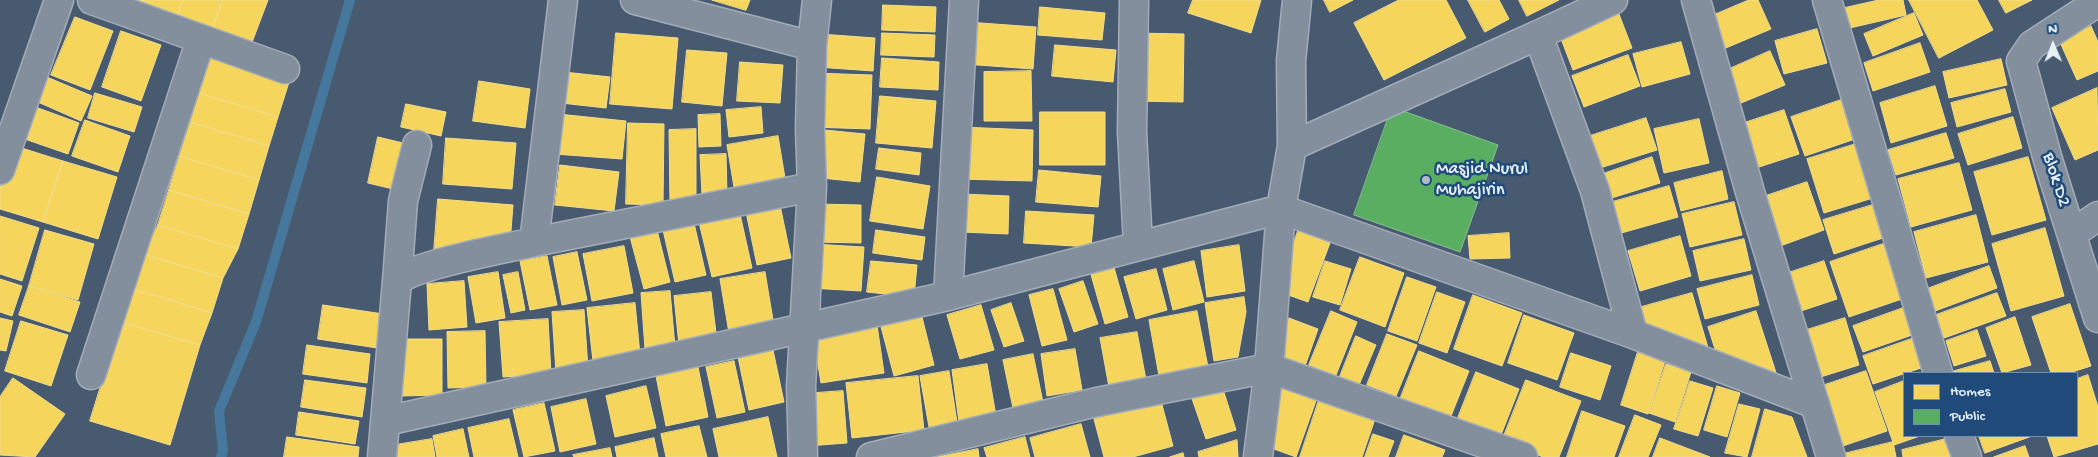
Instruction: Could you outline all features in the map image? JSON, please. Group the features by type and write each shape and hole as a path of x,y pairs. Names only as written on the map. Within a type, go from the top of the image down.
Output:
{"street":[{"path":"0,170 59,0"},
{"path":"92,0 285,69"},
{"path":"534,242 563,0"},
{"path":"635,0 812,46"},
{"path":"803,457 801,420 804,328 812,187 810,129 812,46 817,0"},
{"path":"948,296 964,0"},
{"path":"1134,0 1132,132 1138,245"},
{"path":"1258,457 1269,368 1281,208 1292,146 1292,61 1297,0"},
{"path":"1292,146 1613,0"},
{"path":"1696,0 1750,192 1831,457"},
{"path":"1827,0 1938,372"},
{"name":"Blok D2","path":"2098,2 2032,45 2024,54 2021,65 2048,160 2073,233 2098,318"},
{"path":"1538,35 1595,191 1633,334"},
{"path":"91,375 201,39"},
{"path":"382,457 403,201 417,145"},
{"path":"396,281 403,275 436,265 534,242 812,187"},
{"path":"386,421 948,296 1281,208 1633,334 1815,404"},
{"path":"2073,233 2098,216"},
{"path":"871,457 1097,402 1269,368 1523,457"},
{"path":"1959,437 1967,457"}],"building: Homes":[{"path":"133,0 145,0 144,4"},
{"path":"145,0 183,0 177,16 144,4"},
{"path":"183,0 223,0 212,30 177,16"},
{"path":"223,0 268,0 251,45 212,30"},
{"path":"712,0 750,0 746,10"},
{"path":"1193,0 1261,0 1251,33 1188,13"},
{"path":"1324,0 1353,0 1330,12"},
{"path":"1399,0 1446,0 1466,38 1384,80 1354,23"},
{"path":"1468,0 1499,0 1509,19 1485,32"},
{"path":"1519,0 1559,0 1527,16"},
{"path":"1749,0 1758,0 1771,29 1721,50 1707,18"},
{"path":"1879,0 1903,0 1906,15 1841,30 1836,10"},
{"path":"1909,0 1977,0 1993,30 1939,58"},
{"path":"1999,0 2032,0 2006,13"},
{"path":"883,5 936,7 935,32 882,30"},
{"path":"1040,7 1105,13 1102,40 1038,35"},
{"path":"1617,9 1632,48 1573,70 1558,31"},
{"path":"1914,13 1923,35 1873,56 1864,34"},
{"path":"75,17 113,31 90,90 51,75"},
{"path":"967,22 1036,27 1033,69 964,64"},
{"path":"2091,26 2098,42 2098,71 2077,80 2059,40"},
{"path":"1817,29 1827,63 1784,74 1775,41"},
{"path":"121,31 161,45 141,101 102,87"},
{"path":"616,33 678,38 672,109 610,104"},
{"path":"882,33 935,35 934,57 881,55"},
{"path":"1137,33 1184,34 1183,102 1135,101"},
{"path":"820,34 875,38 873,71 817,67"},
{"path":"1681,42 1690,74 1642,87 1633,54"},
{"path":"1920,43 1930,72 1873,91 1864,63"},
{"path":"1055,45 1116,50 1113,82 1052,76"},
{"path":"687,50 727,53 722,106 682,102"},
{"path":"1770,51 1785,85 1741,103 1727,70"},
{"path":"210,55 290,79 278,117 199,93"},
{"path":"1628,55 1640,86 1584,107 1572,76"},
{"path":"882,58 939,62 938,90 880,87"},
{"path":"2001,59 2007,85 1949,98 1943,72"},
{"path":"740,62 783,65 780,103 737,101"},
{"path":"1031,71 1032,121 984,121 984,72"},
{"path":"564,72 610,77 606,108 561,103"},
{"path":"813,73 872,75 870,129 811,127"},
{"path":"42,75 92,96 81,121 31,99"},
{"path":"479,81 530,89 525,128 473,121"},
{"path":"1935,86 1947,126 1891,143 1880,103"},
{"path":"2097,88 2098,150 2075,160 2052,108"},
{"path":"2005,89 2011,112 1957,127 1951,103"},
{"path":"95,93 142,107 134,132 88,118"},
{"path":"199,93 278,117 269,146 190,122"},
{"path":"880,96 936,101 932,148 876,143"},
{"path":"1844,99 1858,138 1805,156 1791,117"},
{"path":"406,104 446,112 441,136 401,127"},
{"path":"30,105 79,123 68,154 19,137"},
{"path":"761,107 763,133 729,137 726,110"},
{"path":"1784,110 1799,154 1753,169 1738,125"},
{"path":"1040,112 1105,112 1105,165 1040,165"},
{"path":"558,114 626,121 622,159 554,154"},
{"path":"720,114 721,146 699,147 698,115"},
{"path":"2013,117 2022,148 1968,165 1958,134"},
{"path":"1646,118 1657,150 1600,168 1590,136"},
{"path":"1699,119 1709,163 1664,173 1654,129"},
{"path":"85,120 130,136 118,172 72,156"},
{"path":"190,122 269,146 259,180 179,156"},
{"path":"628,123 664,124 663,205 626,204"},
{"path":"960,127 1033,130 1032,181 958,179"},
{"path":"696,129 696,204 670,205 669,130"},
{"path":"825,130 865,134 860,182 821,178"},
{"path":"1946,133 1954,158 1896,175 1888,150"},
{"path":"778,136 785,178 734,187 727,145"},
{"path":"378,137 403,143 393,189 368,183"},
{"path":"446,138 516,143 512,189 443,184"},
{"path":"1856,144 1873,198 1824,213 1807,159"},
{"path":"12,145 63,161 43,222 0,209 0,186"},
{"path":"879,148 921,153 919,175 876,169"},
{"path":"726,154 727,194 702,195 700,155"},
{"path":"179,156 259,180 249,214 169,190"},
{"path":"1652,157 1660,183 1605,200 1597,176"},
{"path":"2028,157 2046,220 1992,235 1974,172"},
{"path":"63,161 117,177 98,239 43,222"},
{"path":"1959,163 1972,210 1911,227 1898,179"},
{"path":"560,165 619,172 614,211 555,205"},
{"path":"1039,170 1101,176 1098,207 1036,202"},
{"path":"1722,171 1728,199 1681,211 1674,183"},
{"path":"877,177 930,186 923,229 870,221"},
{"path":"1807,182 1824,230 1772,249 1754,200"},
{"path":"1669,186 1678,217 1618,234 1609,203"},
{"path":"169,190 249,214 238,249 158,225"},
{"path":"962,194 1009,196 1008,234 961,232"},
{"path":"438,199 513,205 510,243 434,252"},
{"path":"1734,202 1742,235 1690,247 1682,214"},
{"path":"816,204 861,205 861,243 816,242"},
{"path":"1876,204 1886,237 1834,254 1823,220"},
{"path":"780,205 791,258 757,265 746,212"},
{"path":"1026,211 1094,215 1091,247 1024,243"},
{"path":"740,214 752,268 712,277 699,222"},
{"path":"1976,215 1988,262 1926,278 1914,232"},
{"path":"0,216 39,228 22,281 0,274"},
{"path":"694,223 706,275 675,282 663,230"},
{"path":"158,225 238,249 223,278 143,254"},
{"path":"656,226 670,282 644,289 629,233"},
{"path":"2045,228 2064,296 2011,311 1992,244"},
{"path":"45,230 94,244 78,300 29,286"},
{"path":"876,230 925,237 922,260 873,253"},
{"path":"1298,231 1330,243 1308,302 1277,291"},
{"path":"1509,233 1510,258 1470,259 1468,236"},
{"path":"1680,236 1691,276 1640,291 1628,251"},
{"path":"1744,239 1751,270 1700,281 1693,251"},
{"path":"813,244 864,247 861,291 810,288"},
{"path":"1883,244 1902,299 1849,317 1830,262"},
{"path":"1239,245 1245,291 1207,297 1201,251"},
{"path":"624,246 633,293 592,301 583,254"},
{"path":"577,252 587,300 562,305 553,257"},
{"path":"143,254 223,278 212,313 133,289"},
{"path":"547,256 557,305 530,310 520,261"},
{"path":"1360,257 1404,273 1385,327 1340,310"},
{"path":"871,261 917,265 914,297 867,292"},
{"path":"1194,261 1204,302 1173,310 1163,269"},
{"path":"1325,261 1351,269 1340,305 1313,297"},
{"path":"1824,261 1837,299 1795,313 1782,275"},
{"path":"1113,264 1128,317 1105,324 1090,271"},
{"path":"1989,266 1997,288 1935,311 1927,289"},
{"path":"1156,269 1167,310 1136,319 1124,277"},
{"path":"498,272 505,318 476,323 468,277"},
{"path":"518,272 525,310 511,313 503,275"},
{"path":"765,272 774,326 729,333 720,279"},
{"path":"1752,275 1759,305 1705,319 1697,289"},
{"path":"1407,277 1436,287 1417,341 1388,331"},
{"path":"0,279 22,286 12,316 0,312"},
{"path":"464,281 467,327 429,330 427,284"},
{"path":"1083,281 1098,324 1074,332 1059,289"},
{"path":"29,286 80,302 70,332 19,315"},
{"path":"133,289 212,313 200,345 121,322"},
{"path":"1053,289 1067,340 1042,346 1029,295"},
{"path":"670,291 675,347 645,349 641,293"},
{"path":"711,292 717,341 679,345 674,296"},
{"path":"1437,292 1465,302 1447,353 1419,343"},
{"path":"1692,293 1711,358 1645,335 1638,308"},
{"path":"1997,293 2006,316 1944,338 1936,315"},
{"path":"1473,295 1522,313 1502,366 1454,349"},
{"path":"1244,297 1246,312 1238,357 1214,361 1205,303"},
{"path":"635,303 640,355 593,361 587,308"},
{"path":"1011,303 1024,341 1004,347 991,310"},
{"path":"2070,304 2091,366 2072,372 2051,372 2032,317"},
{"path":"323,305 390,315 384,349 318,339"},
{"path":"981,305 994,350 960,359 947,315"},
{"path":"1906,307 1915,334 1863,352 1853,326"},
{"path":"584,310 588,369 556,372 552,312"},
{"path":"1197,311 1208,367 1159,376 1149,320"},
{"path":"1331,311 1357,322 1336,375 1309,365"},
{"path":"1756,311 1780,385 1719,362 1708,327"},
{"path":"921,313 934,365 894,376 880,323"},
{"path":"1524,315 1574,333 1557,380 1508,363"},
{"path":"2015,317 2031,365 2002,372 1986,328"},
{"path":"0,318 13,321 6,351 0,350"},
{"path":"1289,318 1318,329 1304,369 1275,359"},
{"path":"1845,318 1859,365 1811,380 1797,333"},
{"path":"548,319 551,374 503,377 499,322"},
{"path":"21,321 68,335 51,386 5,371"},
{"path":"121,322 200,345 170,445 90,421"},
{"path":"877,325 884,373 821,383 813,335"},
{"path":"1977,330 1986,356 1954,366 1946,341"},
{"path":"485,331 486,387 448,388 447,332"},
{"path":"1137,332 1146,380 1109,387 1100,338"},
{"path":"1387,334 1417,345 1396,396 1367,385"},
{"path":"1356,336 1376,345 1356,392 1337,384"},
{"path":"1917,337 1927,366 1903,372 1903,374 1873,384 1863,356"},
{"path":"402,339 442,339 442,395 402,396"},
{"path":"307,345 370,354 367,383 303,374"},
{"path":"1075,349 1082,390 1047,396 1041,354"},
{"path":"773,350 784,402 749,410 738,357"},
{"path":"1419,351 1469,371 1449,421 1399,402"},
{"path":"1638,352 1665,361 1648,414 1621,405"},
{"path":"1571,353 1611,366 1600,400 1560,387"},
{"path":"1033,354 1044,407 1014,413 1003,360"},
{"path":"734,361 745,412 717,418 706,367"},
{"path":"1990,361 1994,372 1951,372"},
{"path":"987,364 996,416 959,422 952,370"},
{"path":"1666,364 1691,372 1675,422 1649,413"},
{"path":"698,367 708,417 666,426 656,376"},
{"path":"949,371 957,422 929,427 920,376"},
{"path":"1866,371 1887,431 1837,448 1816,388"},
{"path":"1476,372 1519,389 1499,440 1456,423"},
{"path":"2088,375 2098,407 2098,444 2054,457 2047,437 2078,437 2078,379"},
{"path":"918,376 924,430 852,438 846,383"},
{"path":"13,378 65,414 35,457 0,455 0,397"},
{"path":"305,380 366,388 362,417 301,407"},
{"path":"1526,380 1581,401 1559,457 1543,457 1502,441"},
{"path":"1690,381 1713,388 1698,436 1674,429"},
{"path":"1903,381 1903,437 1917,437 1894,445 1875,392"},
{"path":"1221,383 1236,430 1206,439 1190,393"},
{"path":"646,386 656,428 615,437 606,396"},
{"path":"1717,386 1740,393 1727,437 1704,430"},
{"path":"1283,387 1317,398 1296,457 1263,445"},
{"path":"843,391 847,443 807,446 803,394"},
{"path":"586,399 596,444 560,452 551,407"},
{"path":"1319,400 1375,419 1362,457 1300,457"},
{"path":"1161,401 1173,446 1133,457 1104,457 1094,419"},
{"path":"544,403 555,451 524,457 513,410"},
{"path":"1739,404 1760,409 1747,457 1725,453"},
{"path":"1765,409 1792,417 1807,457 1752,457"},
{"path":"1582,411 1625,426 1614,457 1567,457"},
{"path":"299,412 359,421 355,444 296,435"},
{"path":"1635,415 1661,425 1648,457 1619,457"},
{"path":"768,417 777,457 719,457 713,429"},
{"path":"509,419 518,457 474,457 468,428"},
{"path":"1081,424 1090,457 1035,457 1030,438"},
{"path":"699,426 707,457 666,457 661,434"},
{"path":"463,429 469,457 437,457 433,436"},
{"path":"1373,434 1394,441 1388,457 1365,457"},
{"path":"1404,435 1445,450 1442,457 1396,457"},
{"path":"287,437 359,447 358,457 284,457"},
{"path":"1025,437 1030,457 987,457 984,448"},
{"path":"1979,437 2029,437 1985,453"},
{"path":"654,438 658,457 617,457 615,447"},
{"path":"1660,438 1710,457 1653,457"},
{"path":"432,439 435,457 387,457 389,446"},
{"path":"1946,439 1950,457 1903,457 1902,450"},
{"path":"1237,440 1238,457 1199,457 1198,452"},
{"path":"1893,442 1896,457 1839,457 1839,455"},
{"path":"2025,446 2029,457 1994,457"},
{"path":"610,448 612,457 574,457 573,455"},
{"path":"978,449 979,457 937,457"},
{"path":"1183,453 1184,457 1170,457"}],"building: Public":[{"name":"Masjid Nurul Muhajirin","path":"1392,107 1498,145 1460,252 1354,215"}],"waterway":[{"path":"221,457 223,451 219,411 256,322 350,0"}],"place":[{"name":"Masjid Nurul Muhajirin","path":"1426,180"}]}
